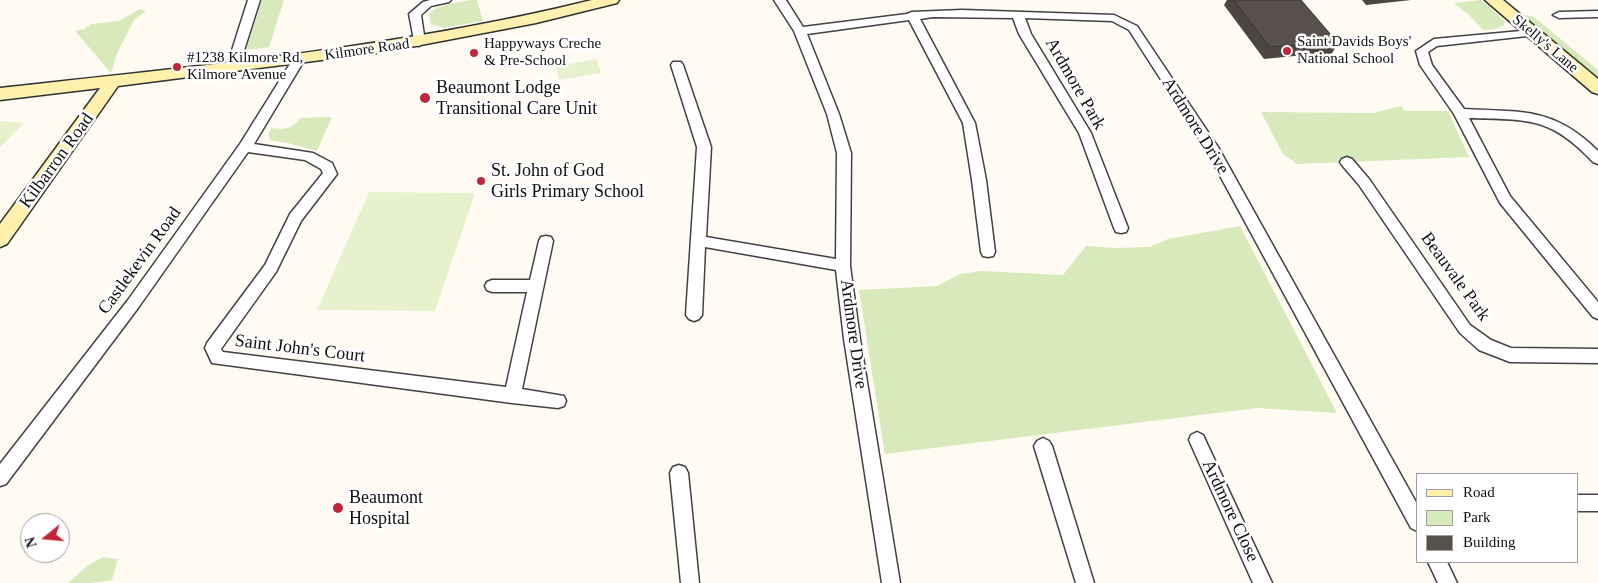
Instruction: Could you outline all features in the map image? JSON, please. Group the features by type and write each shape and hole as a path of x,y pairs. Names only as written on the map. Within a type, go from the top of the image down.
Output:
{"street":[{"path":"233,66 254,0"},
{"path":"419,42 415,14 427,4 445,0"},
{"name":"Kilmore Road","path":"0,94 299,59 419,42 533,20 611,0"},
{"name":"Ardmore Drive","path":"780,0 800,31 833,114 844,153 842,213 844,266 852,339 891,583"},
{"name":"Skelly's Lane","path":"1493,0 1598,88"},
{"name":"Ardmore Drive","path":"800,31 912,15 962,13 1114,18 1133,28 1211,147 1412,503 1416,518"},
{"path":"1559,15 1598,14"},
{"path":"912,15 969,123 979,180 988,252"},
{"name":"Ardmore Park","path":"1018,15 1025,34 1085,132 1121,228"},
{"path":"1532,34 1434,43 1422,51 1426,65 1460,113 1506,199 1598,313"},
{"name":"Castlekevin Road","path":"0,478 133,304 245,147 299,59"},
{"path":"677,64 704,148 694,315"},
{"name":"Kilbarron Road","path":"0,239 106,93 112,81"},
{"path":"1460,113 1515,117 1554,124 1567,132 1598,159"},
{"name":"Saint John's Court","path":"245,147 308,156 327,166 330,174 296,218 272,268 213,348 218,358 558,401"},
{"name":"Beauvale Park","path":"1347,162 1364,182 1465,329 1478,340 1510,355 1598,356"},
{"path":"512,396 546,241"},
{"path":"698,241 844,266"},
{"path":"492,286 536,286"},
{"name":"Ardmore Close","path":"1196,440 1263,583"},
{"path":"1043,446 1086,583"},
{"path":"679,473 690,583"},
{"path":"1578,503 1598,503"},
{"path":"1438,563 1448,583"}],"green space":[{"path":"262,0 284,0 269,47 246,50"},
{"path":"477,0 483,21 443,28 431,24 429,14 437,8"},
{"path":"1481,0 1505,21 1504,25 1496,29 1483,30 1454,3"},
{"path":"140,9 146,11 134,20 117,53 111,73 75,31 84,29 91,24 119,21"},
{"path":"1518,13 1534,17 1598,70 1598,81"},
{"path":"597,59 601,73 559,80 556,66"},
{"path":"1401,106 1405,111 1448,111 1469,157 1297,164 1283,154 1261,112 1374,113"},
{"path":"332,117 317,151 288,143 272,141 269,136 272,128 288,128 300,118"},
{"path":"0,121 24,123 0,148"},
{"path":"369,192 475,193 435,311 317,310"},
{"path":"1240,226 1337,413 1257,408 885,454 859,290 937,286 960,274 981,271 1063,275 1086,246 1115,248 1150,247 1168,239"},
{"path":"103,557 118,559 112,580 91,583 68,583 87,566"}],"building":[{"path":"1234,0 1301,0 1338,43 1270,47"}],"place":[{"name":"Saint Davids Boys' National School","path":"1287,51"},
{"name":"Happyways Creche & Pre-School","path":"474,53"},
{"name":"#1238 Kilmore Rd, Kilmore Avenue","path":"177,67"},
{"name":"Beaumont Lodge Transitional Care Unit","path":"425,98"},
{"name":"St. John of God Girls Primary School","path":"481,181"},
{"name":"Beaumont Hospital","path":"338,508"}]}
